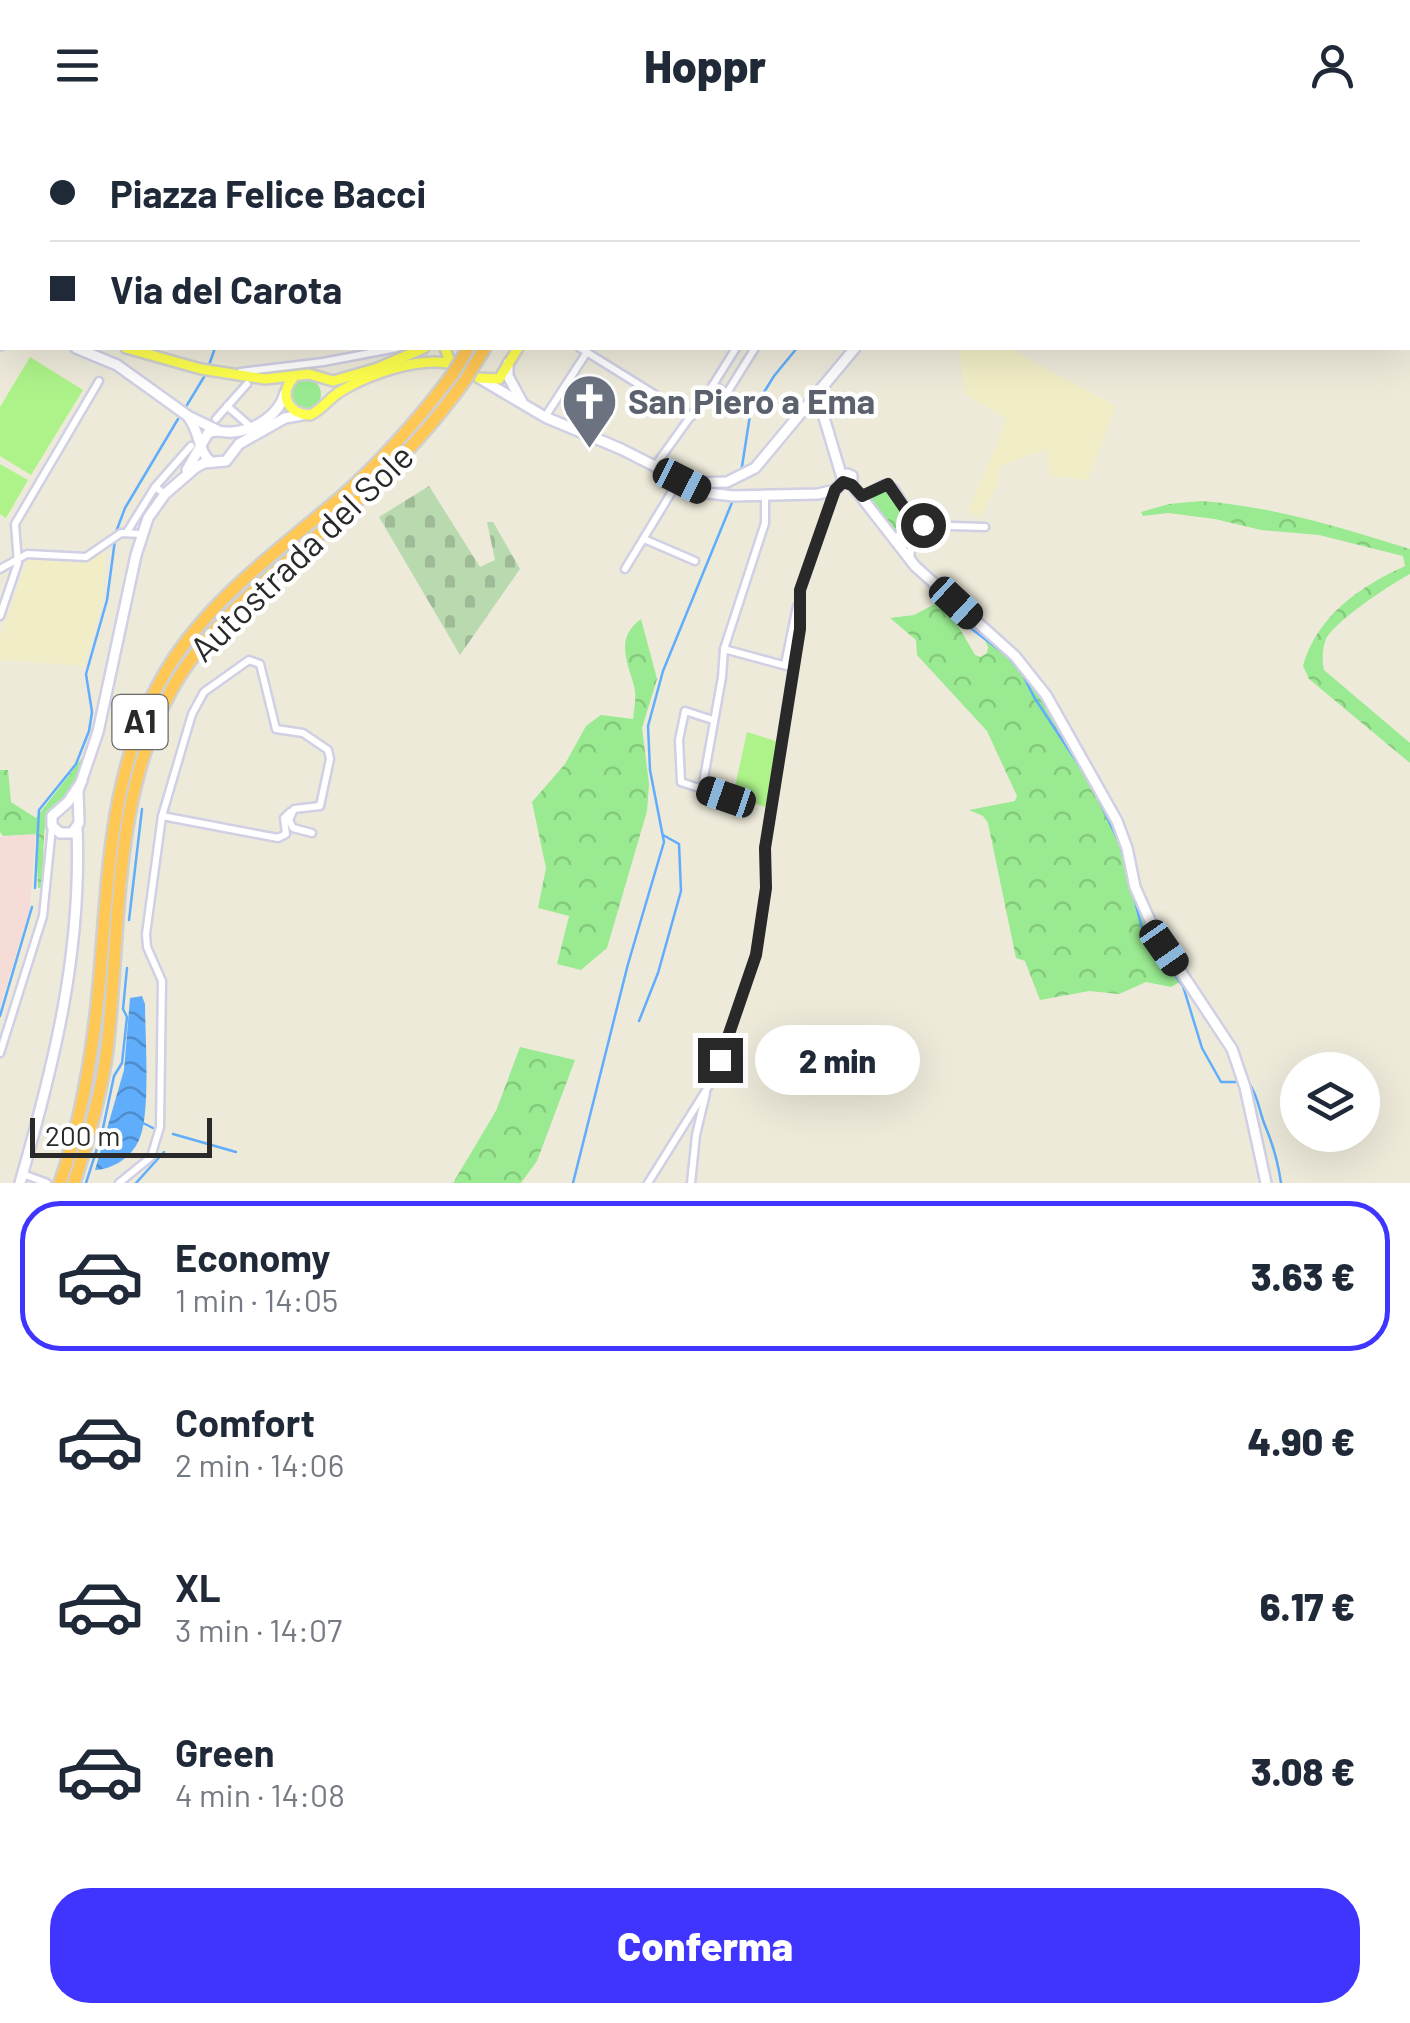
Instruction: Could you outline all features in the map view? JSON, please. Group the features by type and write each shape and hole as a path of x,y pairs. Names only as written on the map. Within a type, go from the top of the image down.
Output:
{"highway":[{"name":"Autostrada del Sole","path":"60,1183 79,1115 94,1036 113,818 146,708 169,666 217,607 404,436 466,350"},
{"name":"Autostrada del Sole","path":"74,1183 102,1082 126,833 140,764 157,717 174,685 212,632 387,472 473,375 484,350"}],"main road":[{"path":"133,350 208,370 265,378 308,374 343,380 419,350"},
{"path":"446,350 452,365"},
{"path":"473,375 500,379 517,350"},
{"path":"294,378 286,392 289,406 304,415 316,413 346,388 406,364 424,360 452,365"},
{"path":"308,374 320,378 325,386 324,405"},
{"path":"265,378 286,392"}],"street":[{"path":"81,350 117,365 188,416 220,427 251,427 276,412 286,392"},
{"path":"233,372 317,363 386,350"},
{"path":"545,417 584,350 691,416"},
{"path":"654,467 735,350"},
{"path":"714,385 727,394 754,350"},
{"path":"681,481 704,484 740,478 761,463 853,350"},
{"path":"508,362 508,376 524,404"},
{"path":"308,374 317,363"},
{"path":"473,375 545,417 708,493 818,494 843,484"},
{"path":"0,616 18,558 14,534 18,518 100,381"},
{"path":"0,569 36,553 80,559 119,535 155,487 208,433 220,427 227,406 247,384"},
{"path":"816,394 843,484 862,496 910,560 1014,656 1042,688 1116,821 1127,848 1135,887 1156,934 1232,1049 1244,1083 1266,1183"},
{"path":"227,406 251,427"},
{"path":"47,1183 22,1178 65,1010 74,942 82,782 98,732 142,534 150,513 165,494 198,465 226,462 234,450 271,425 304,415"},
{"path":"188,416 196,445 211,462"},
{"path":"220,427 232,439 234,450"},
{"path":"180,480 196,445"},
{"path":"625,569 681,481"},
{"path":"784,664 800,590 843,484"},
{"path":"862,496 888,484 915,526 910,560"},
{"path":"155,487 165,494"},
{"path":"702,789 724,648 765,523 765,496"},
{"path":"892,538 915,526 986,527"},
{"path":"119,535 142,534"},
{"path":"644,539 695,561"},
{"path":"691,1183 694,1146 706,1092 756,955 766,888 765,848 794,668 800,590"},
{"path":"724,648 794,668"},
{"path":"120,1183 151,1157 160,1127 162,981 147,947 146,934 162,816 198,702 220,679 250,660 260,664 276,729 303,733 328,750 330,759 320,806 292,811 284,818 286,834 278,838 162,816"},
{"path":"713,720 686,711 679,740 681,782 726,797"},
{"path":"0,1053 43,916 53,813 64,806 82,782"},
{"path":"64,806 78,813"},
{"path":"292,811 289,820 293,828 312,833"},
{"path":"52,826 66,834 79,862"},
{"path":"48,850 55,840 77,828"},
{"path":"648,1183 706,1092"}],"shaded area":[{"path":"959,350 1016,350 1116,406 1088,480 1049,476 1047,449 1001,466 996,487 981,517 968,512 1007,419 965,394"},
{"path":"106,546 102,601 84,666 0,660 0,637 28,558 76,563 87,561"},
{"path":"35,834 30,908 0,1007 0,837"}],"green space":[{"path":"30,357 83,390 31,475 0,456 0,407"},
{"path":"306,379 317,383 321,394 317,405 306,409 295,405 291,394 295,383"},
{"path":"0,464 28,480 6,518 0,514"},
{"path":"429,486 480,567 495,560 487,522 493,522 520,569 460,655 379,517"},
{"path":"884,486 912,522 893,535 866,496"},
{"path":"1201,501 1281,513 1410,549 1410,574 1377,594 1331,631 1323,659 1324,670 1410,743 1410,763 1309,679 1303,666 1318,632 1329,618 1372,583 1405,566 1403,556 1319,535 1261,530 1168,513 1143,516 1141,512"},
{"path":"937,603 956,622 975,655 987,653 981,632 1012,658 1032,682 1112,820 1150,936 1183,980 1171,987 1146,982 1119,994 1089,991 1040,1000 1025,961 1016,958 988,823 969,810 1015,801 1017,796 987,731 917,655 916,640 890,618 914,615"},
{"path":"641,619 657,679 642,728 649,784 647,811 607,948 581,970 557,964 569,916 538,908 546,868 532,802 565,764 586,726 601,715 633,719 635,690 625,650 628,634"},
{"path":"747,732 779,742 775,756 779,758 765,807 733,796"},
{"path":"83,757 70,791 47,811 46,887 38,888 36,834 3,836 0,832 0,770 8,770 11,802 36,818"},
{"path":"520,1047 575,1060 537,1161 521,1183 453,1183 496,1111"}],"water":[{"path":"142,996 146,1074 143,1128 136,1146 126,1157 115,1165 95,1170 124,1070 130,998"}],"waterway":[{"path":"209,365 214,350"},
{"path":"741,473 750,415 795,350"},
{"path":"187,405 207,372"},
{"path":"116,532 125,508 178,419"},
{"path":"573,1183 628,964 664,842 650,770 648,726 663,671 733,500"},
{"path":"35,888 39,810 76,764 89,731 92,712 86,674 107,600 115,540"},
{"path":"956,617 1006,655 1022,673 1090,782 1120,844 1143,932 1183,986 1202,1048 1221,1082 1241,1082"},
{"path":"129,920 142,809"},
{"path":"639,1021 658,973 681,891 679,844 663,835"},
{"path":"0,1016 32,907"},
{"path":"86,1183 114,1076 122,1063 127,968"},
{"path":"1249,1083 1273,1148 1281,1183"},
{"path":"141,1122 153,1128"},
{"path":"173,1134 236,1152"},
{"path":"136,1183 164,1152"}],"place":[{"name":"San Piero a Ema","path":"589,451"}],"route":[{"path":"720,1060 756,955 766,888 765,848 784,747 800,629 800,590 806,566 835,490 843,482 862,496 888,484 916,525 923,525"}]}
